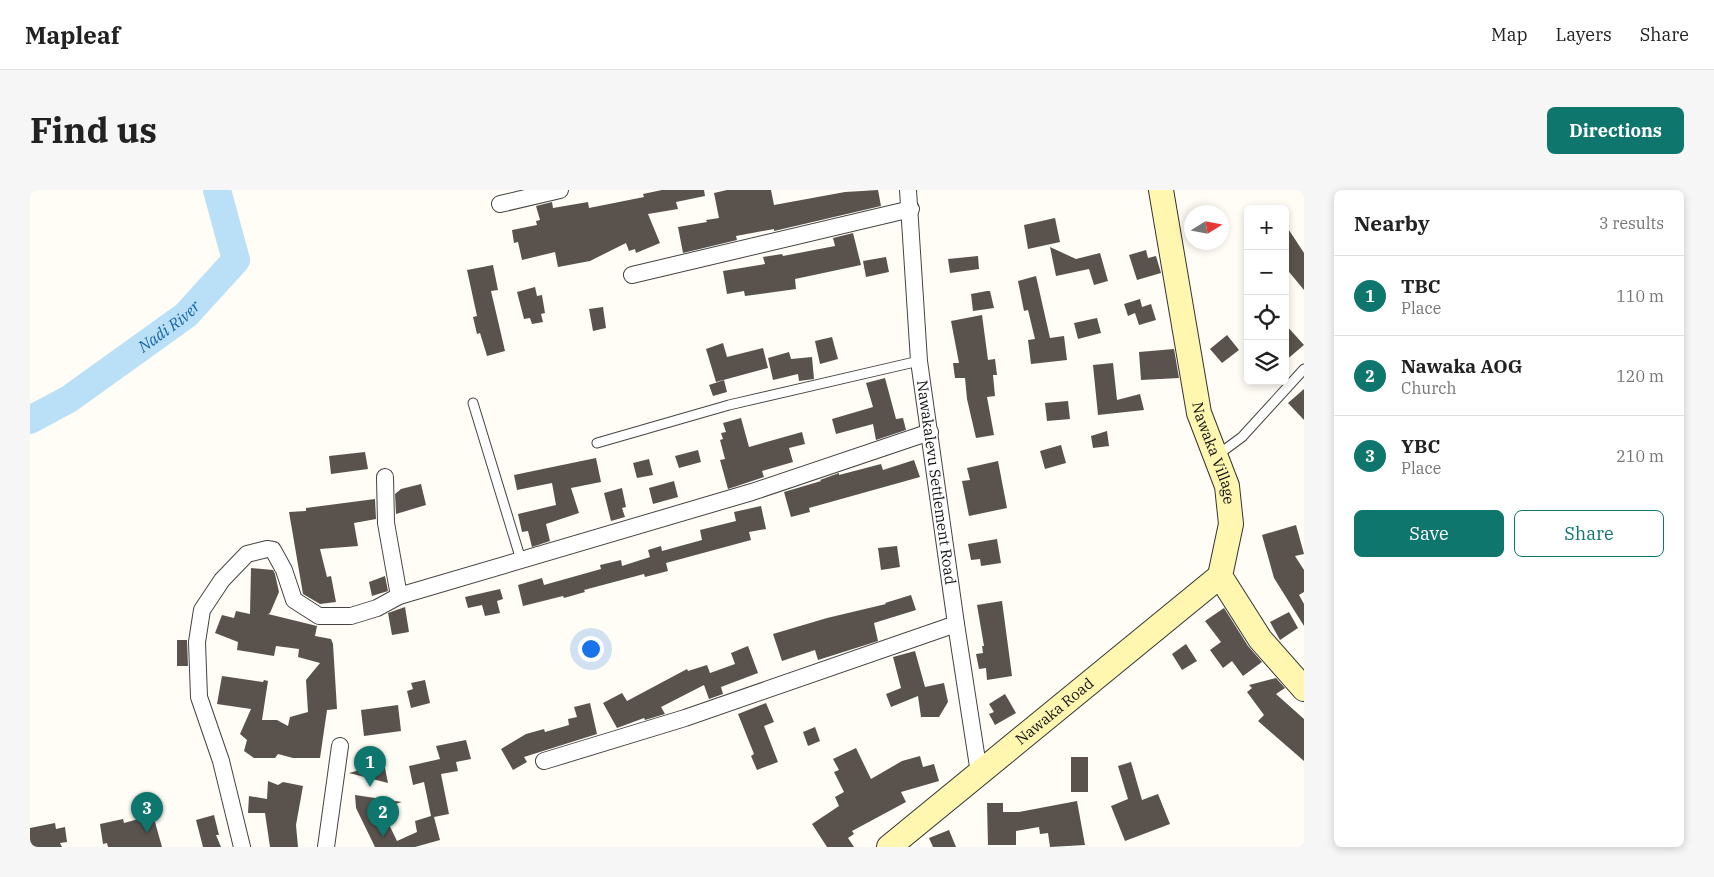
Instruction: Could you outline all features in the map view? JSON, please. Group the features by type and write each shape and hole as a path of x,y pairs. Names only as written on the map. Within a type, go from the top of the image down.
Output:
{"street":[{"path":"500,204 560,190"},
{"name":"Nawakalevu Settlement Road","path":"908,190 911,210 919,361 979,773"},
{"name":"Nawaka Village","path":"1161,190 1199,412 1227,486 1231,524 1220,576"},
{"path":"632,274 911,210"},
{"path":"242,847 221,761 198,697 196,658 202,610 222,580 248,554 267,549 273,550 284,570 294,600 319,616 351,616 377,608 399,596 752,492 930,432"},
{"path":"385,477 386,523 399,596"},
{"path":"1220,576 1260,638 1304,689"},
{"name":"Nawaka Road","path":"889,847 1220,576"},
{"path":"544,760 686,718 956,624"},
{"path":"326,847 340,746"}],"lane":[{"path":"597,444 729,405 919,361"},
{"path":"1219,465 1223,451 1242,437 1304,369"},
{"path":"472,403 521,560"}],"building":[{"path":"662,190 704,190 705,196 676,202 678,209 648,214 660,243 636,253 635,249 629,251 626,243 590,261 558,267 555,252 522,260 518,242 514,243 512,230 537,225 536,221 540,220 536,206 552,202 553,208 588,202 589,208 644,197 643,194"},
{"path":"727,190 771,190 774,205 845,192 878,190 881,206 774,231 774,229 736,236 737,240 683,253 678,227 719,218 714,193"},
{"path":"1055,218 1060,242 1028,249 1024,225"},
{"path":"1289,230 1304,253 1304,290 1289,272"},
{"path":"853,233 861,265 795,279 796,289 745,296 744,291 727,294 723,271 765,264 763,257 782,254 783,256 835,246 833,238"},
{"path":"1050,247 1076,259 1100,253 1108,281 1094,285 1089,269 1056,276"},
{"path":"1146,250 1148,258 1156,256 1161,273 1137,280 1129,255"},
{"path":"978,256 979,269 950,273 948,259"},
{"path":"886,257 889,272 866,277 863,261"},
{"path":"493,265 498,290 491,291 505,351 487,356 480,333 477,334 473,317 477,316 467,270"},
{"path":"1036,276 1050,338 1064,336 1067,360 1031,364 1028,340 1035,339 1028,310 1024,311 1018,281"},
{"path":"535,287 537,296 542,295 545,313 541,314 543,322 532,324 530,318 524,319 517,292"},
{"path":"990,291 994,308 973,311 971,294"},
{"path":"1140,299 1142,307 1151,304 1156,320 1139,325 1135,313 1128,316 1124,304"},
{"path":"603,307 606,328 593,331 589,309"},
{"path":"982,315 988,360 995,359 997,375 993,375 995,396 987,397 994,435 976,438 967,399 965,378 955,378 953,363 959,363 951,321"},
{"path":"1097,318 1101,333 1078,339 1074,323"},
{"path":"1289,328 1304,345 1289,358"},
{"path":"1227,335 1239,350 1222,363 1210,349"},
{"path":"832,337 838,359 820,364 815,341"},
{"path":"723,343 727,357 763,348 768,368 716,382 706,349"},
{"path":"1174,349 1179,378 1141,380 1139,352"},
{"path":"789,352 791,359 812,357 814,379 799,381 798,374 773,380 768,358"},
{"path":"1113,363 1117,400 1140,394 1144,410 1098,415 1093,365"},
{"path":"885,378 896,419 903,418 906,430 876,440 873,424 836,434 832,419 873,407 866,383"},
{"path":"724,380 727,392 713,396 709,385"},
{"path":"1304,389 1304,420 1288,403"},
{"path":"1068,401 1070,419 1047,421 1045,403"},
{"path":"741,418 749,447 802,432 805,444 789,448 793,462 762,471 764,477 728,489 720,460 725,459 720,440 723,439 721,433 726,432 723,423"},
{"path":"1107,431 1109,446 1093,448 1091,436"},
{"path":"1061,445 1066,463 1045,469 1040,451"},
{"path":"698,450 701,462 679,468 675,456"},
{"path":"365,452 368,469 331,474 329,456"},
{"path":"596,458 601,482 571,488 579,513 546,524 550,541 532,547 528,531 522,532 518,514 556,505 552,483 517,490 514,475"},
{"path":"649,459 653,475 637,478 633,463"},
{"path":"914,460 920,477 809,508 810,512 791,517 784,492 821,481 839,473 839,475 881,464 883,470"},
{"path":"998,461 1007,508 969,516 962,481 970,480 967,468"},
{"path":"674,481 678,497 653,504 649,488"},
{"path":"421,484 426,505 396,514 395,494 401,489"},
{"path":"622,488 626,507 622,508 625,517 611,521 604,493"},
{"path":"375,499 376,519 354,523 358,546 320,549 327,577 331,576 336,602 320,604 303,594 289,512 306,511 306,508"},
{"path":"761,506 766,529 749,532 751,540 666,563 668,571 645,577 644,574 584,590 585,592 564,598 563,596 523,606 518,585 542,578 544,585 601,569 600,565 621,560 622,566 650,557 648,550 661,546 662,551 702,540 700,530 736,521 734,512"},
{"path":"1296,525 1304,554 1295,556 1304,570 1304,592 1299,595 1304,604 1304,626 1274,578 1262,535"},
{"path":"997,539 1001,563 981,566 980,559 971,560 968,544"},
{"path":"897,546 900,567 881,570 878,548"},
{"path":"251,568 273,570 275,574 279,592 268,614 317,626 315,636 331,639 333,644 337,709 327,710 320,758 293,758 278,754 275,758 254,758 244,751 247,740 240,734 251,709 217,704 222,676 263,682 264,680 268,681 262,720 277,720 288,726 290,717 308,712 306,680 320,663 298,657 299,649 276,646 274,656 237,650 238,642 215,633 222,615 234,618 236,611 250,614"},
{"path":"385,576 388,591 372,596 369,582"},
{"path":"500,589 503,599 497,601 500,613 485,616 482,605 468,608 465,597"},
{"path":"911,595 916,610 874,623 878,641 818,660 815,650 782,661 773,634 827,618 886,604"},
{"path":"1002,601 1012,676 987,680 986,668 979,669 976,654 983,653 982,646 984,646 977,605"},
{"path":"405,607 409,632 392,635 388,613"},
{"path":"1224,608 1248,646 1262,662 1243,676 1232,661 1223,668 1210,650 1221,642 1205,621"},
{"path":"1289,612 1298,628 1280,640 1270,622"},
{"path":"177,640 187,640 188,666 177,666"},
{"path":"1186,644 1197,661 1182,670 1172,654"},
{"path":"748,646 758,673 721,687 723,694 709,699 704,685 661,707 665,714 645,720 644,718 617,728 603,703 622,693 627,701 687,669 688,671 707,665 710,673 735,664 731,653"},
{"path":"915,651 925,687 944,683 948,702 939,717 921,717 918,696 891,707 886,694 901,688 893,657"},
{"path":"1276,678 1285,688 1276,694 1304,719 1304,761 1258,721 1264,715 1247,692 1252,688 1249,685"},
{"path":"425,680 430,703 411,708 407,691 413,689 411,683"},
{"path":"1005,694 1016,713 995,725 989,714 994,712 989,704"},
{"path":"590,703 597,734 524,757 527,762 513,770 501,749 526,734 544,729 545,732 569,725 568,719 577,717 574,707"},
{"path":"766,703 774,722 764,726 778,762 757,770 751,756 754,754 738,714"},
{"path":"398,705 401,731 364,736 361,710"},
{"path":"815,727 820,741 808,746 803,732"},
{"path":"466,740 471,759 456,762 458,771 441,774 449,814 434,817 440,840 415,847 375,847 356,808 355,795 402,802 381,808 397,841 417,832 415,821 431,816 424,782 413,785 409,766 440,759 436,746"},
{"path":"856,748 871,779 902,761 920,756 923,767 934,764 939,781 901,792 906,802 852,831 854,834 848,838 854,847 827,847 812,824 839,806 835,797 844,792 834,772 839,770 833,759"},
{"path":"1071,757 1088,757 1088,792 1071,792"},
{"path":"1131,762 1142,800 1158,794 1170,824 1125,841 1111,806 1128,799 1118,766"},
{"path":"384,763 388,783 349,773"},
{"path":"268,781 278,785 283,782 303,786 296,825 298,847 270,847 265,813 248,813 249,796 267,799"},
{"path":"1077,801 1085,845 1050,847 1048,833 1040,834 1039,827 1016,831 1016,845 988,845 987,803 1003,803 1003,812 1019,812"},
{"path":"153,815 162,847 108,847 107,843 103,844 100,824 123,819 124,823"},
{"path":"214,815 219,835 216,835 221,847 203,847 196,820"},
{"path":"55,823 56,829 65,827 67,842 60,843 62,847 30,847 30,828"},
{"path":"949,830 956,847 933,847 929,838"}],"waterway":[{"name":"Nadi River","path":"30,420 69,399 186,315 236,260 217,190"}],"place":[{"name":"TBC","path":"370,787"},
{"name":"YBC","path":"147,833"},
{"name":"Nawaka AOG","path":"383,837"}]}
